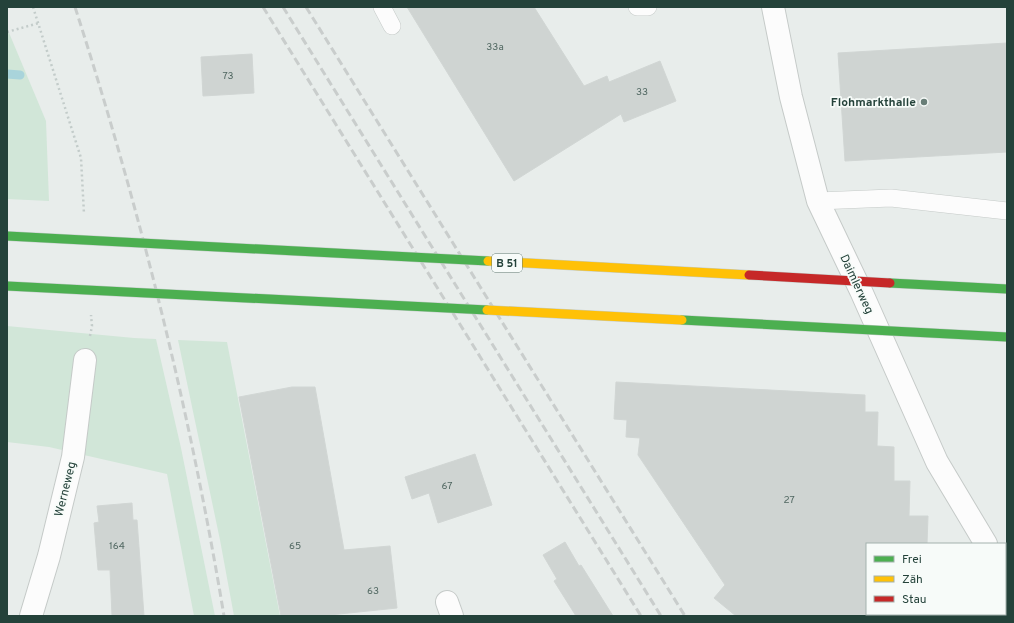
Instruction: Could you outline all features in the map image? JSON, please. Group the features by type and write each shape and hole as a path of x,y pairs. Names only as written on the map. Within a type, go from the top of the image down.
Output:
{"highway":[{"name":"B 51","path":"7,236 1007,289"},
{"path":"7,286 1007,337"}],"street":[{"name":"Daimlerweg","path":"772,7 791,97 818,200 861,291 937,462 985,543"},
{"name":"Werneweg","path":"31,616 49,556 73,457 85,360"}],"lane":[{"path":"382,7 392,26"},
{"path":"638,7 648,7"},
{"path":"818,200 891,198 1007,211"}],"path":[{"path":"33,7 81,158 85,222"},
{"path":"7,32 39,23"},
{"path":"85,360 92,326 91,310"}],"green space":[{"path":"7,28 46,121 49,201 7,199"},
{"path":"7,326 156,339 181,448 215,616 194,616 167,474 49,447 7,442"},
{"path":"178,340 227,342 280,616 234,616 220,540"}],"building":[{"path":"407,7 534,7 584,86 607,76 609,82 660,61 676,101 624,122 621,114 514,181"},
{"name":"Flohmarkthalle","path":"1007,43 1007,152 845,161 838,53"},
{"path":"252,54 254,93 203,96 201,57"},
{"path":"616,382 865,395 865,412 878,412 877,446 894,447 894,481 910,481 909,516 928,516 927,543 866,543 867,616 736,616 714,598 725,585 638,455 640,438 626,437 627,420 614,419"},
{"path":"292,387 315,387 344,550 390,546 397,608 320,616 281,616 239,397"},
{"path":"475,454 492,505 438,523 429,493 412,499 405,477"},
{"path":"132,503 133,520 137,520 144,616 112,616 110,570 98,570 94,523 99,522 97,506"},
{"path":"565,542 579,566 581,565 613,616 576,616 554,581 557,579 543,555"}],"waterway":[{"path":"7,74 20,75"}],"railway":[{"path":"75,7 120,157 161,309 195,462 224,616"},
{"path":"263,7 641,616"},
{"path":"283,7 661,616"},
{"path":"306,7 685,616"}],"traffic: fast":[{"path":"7,236 488,261"},
{"path":"890,283 1007,289"},
{"path":"7,286 487,310"},
{"path":"682,320 1007,337"}],"traffic: slow":[{"path":"488,261 749,275"},
{"path":"487,310 682,320"}],"traffic: jam":[{"path":"749,275 890,283"}],"place":[{"name":"Flohmarkthalle","path":"924,102"}]}
